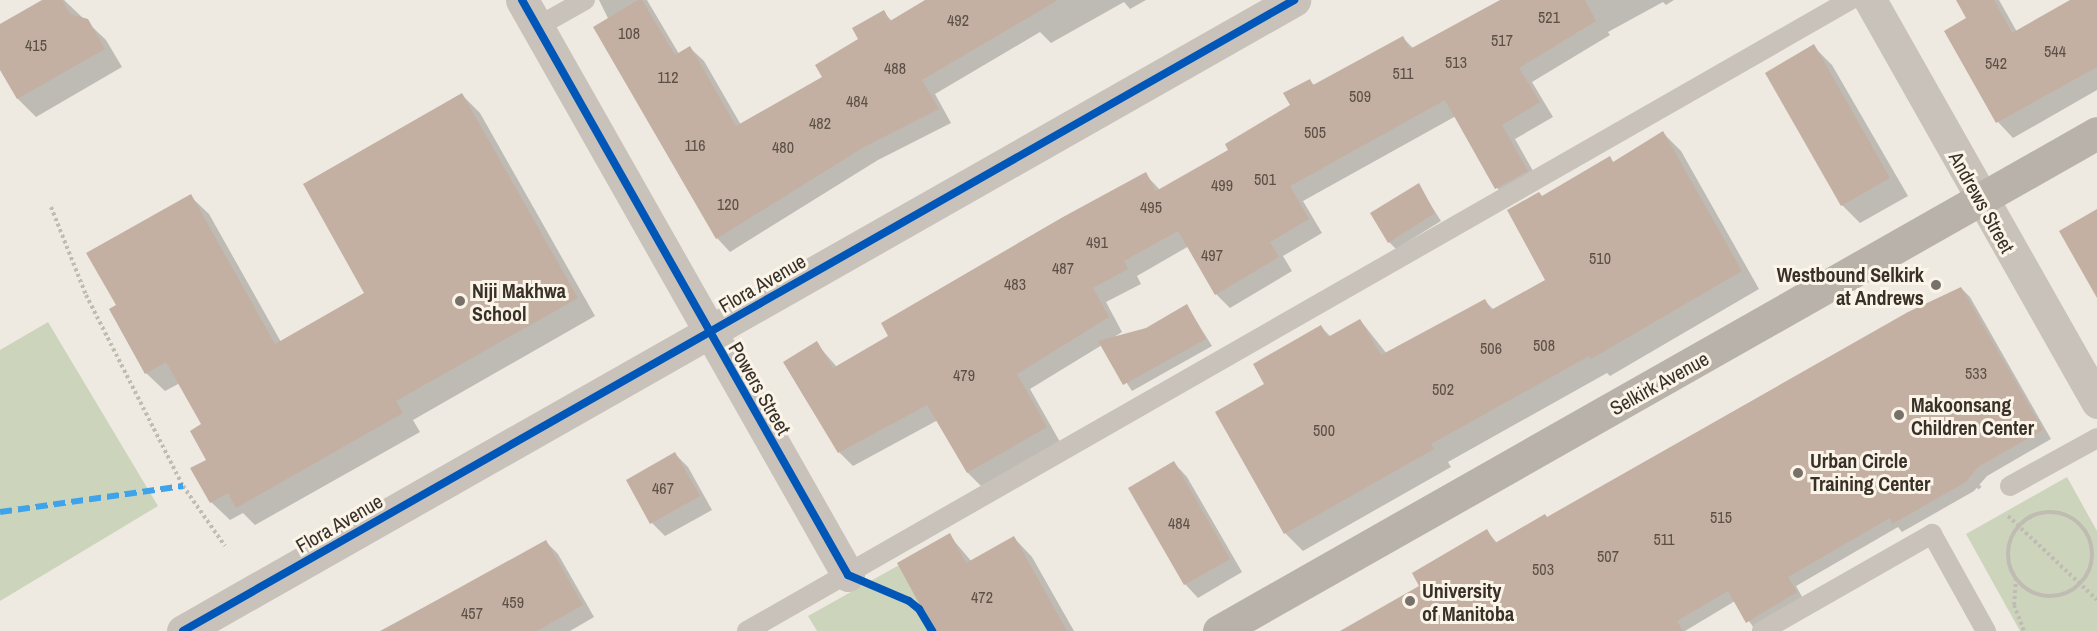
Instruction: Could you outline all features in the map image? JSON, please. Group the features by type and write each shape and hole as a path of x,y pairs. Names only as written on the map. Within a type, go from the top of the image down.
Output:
{"main road":[{"name":"Selkirk Avenue","path":"1219,631 2097,133"}],"street":[{"name":"Flora Avenue","path":"183,631 1294,0"},
{"name":"Andrews Street","path":"1870,0 1980,199 2097,402"},
{"name":"Powers Street","path":"530,13 848,575"}],"lane":[{"path":"530,13 585,0"},
{"path":"747,631 1850,0"},
{"path":"2010,486 2097,438"},
{"path":"1762,631 1932,534 1986,631"}],"path":[{"path":"51,207 86,295 183,486 225,546"},
{"path":"1970,477 1984,492"},
{"path":"2044,511 2073,520 2087,534 2093,551 2081,584 2067,594 2049,596 2024,587 2016,577 2010,558 2017,524 2044,511"},
{"path":"2004,513 2097,600"},
{"path":"2016,577 2014,605 2024,631"}],"green space":[{"path":"48,322 158,506 0,601 0,350"},
{"path":"2067,477 2097,531 2097,631 2020,631 1966,534"},
{"path":"901,564 938,631 817,631 808,616"}],"building":[{"path":"42,0 62,0 70,14 88,19 105,49 17,99 0,70 0,24"},
{"path":"638,0 642,0 675,55 690,46 736,126 822,77 815,65 858,39 852,28 884,10 890,21 925,0 1058,0 922,80 939,109 864,147 716,239 593,27"},
{"path":"1500,0 1585,0 1596,21 1519,68 1540,102 1502,125 1528,171 1495,189 1445,100 1290,186 1309,219 1270,242 1279,257 1215,295 1178,231 1124,261 1128,269 1093,288 1109,317 1017,374 1047,427 967,473 927,405 838,453 783,362 817,341 833,368 888,336 881,323 1063,217 1146,172 1156,191 1228,150 1225,144 1290,105 1283,93 1310,79 1313,85 1403,36 1410,49"},
{"path":"1956,0 1994,0 2012,33 2070,0 2097,0 2097,67 1996,123 1944,31 1966,18"},
{"path":"1814,44 1890,178 1841,206 1765,73"},
{"name":"Niji Makhwa School","path":"462,93 578,298 396,401 403,413 236,508 228,493 210,503 190,468 206,460 190,431 201,424 166,362 145,374 109,309 116,305 86,253 191,194 275,344 364,293 303,184"},
{"path":"1663,131 1742,271 1591,359 1589,356 1431,444 1434,449 1284,534 1215,412 1264,384 1253,364 1321,325 1328,337 1360,319 1381,355 1485,299 1491,310 1545,280 1507,210 1539,192 1542,196 1610,156 1613,162"},
{"path":"1419,183 1435,213 1388,243 1370,213"},
{"path":"2097,209 2097,298 2059,231"},
{"path":"1961,287 2043,430 1978,467 1966,482 1892,524 1890,518 1788,577 1797,592 1746,623 1728,591 1677,621 1683,631 1340,631 1419,586 1412,573 1487,529 1495,543 1545,514 1547,517 1908,312"},
{"path":"1187,304 1206,339 1123,385 1098,341 1146,328"},
{"path":"675,452 700,496 650,524 626,480"},
{"path":"1174,461 1230,559 1184,585 1128,488"},
{"path":"950,533 966,563 1014,536 1067,631 934,631 897,563"},
{"path":"546,540 583,605 537,631 381,631"}],"marked path":[{"path":"0,512 183,486"}],"cycle path":[{"path":"522,0 848,575 909,601 919,609 932,631"},
{"path":"183,631 1294,0"}],"place":[{"name":"Westbound Selkirk at Andrews","path":"1936,285"},
{"name":"Niji Makhwa School","path":"460,301"},
{"name":"Makoonsang Children Center","path":"1899,415"},
{"name":"Urban Circle Training Center","path":"1798,473"},
{"name":"University of Manitoba","path":"1410,601"}]}
